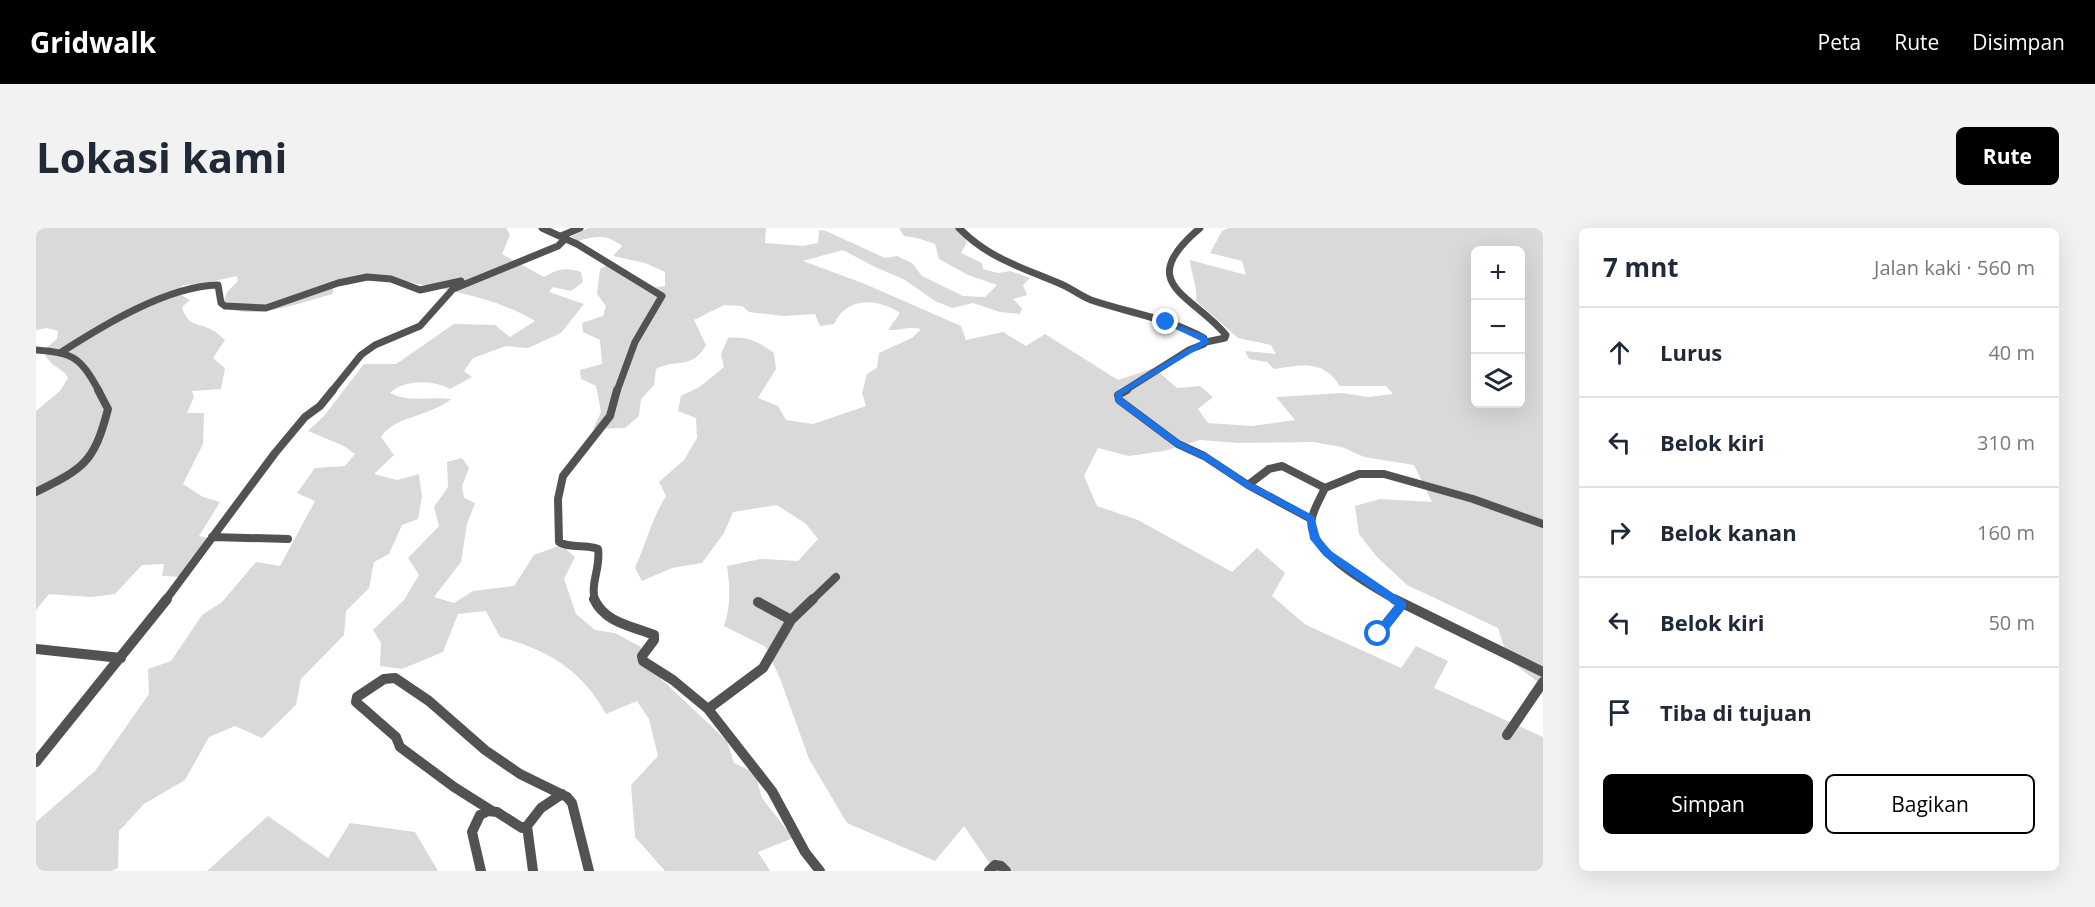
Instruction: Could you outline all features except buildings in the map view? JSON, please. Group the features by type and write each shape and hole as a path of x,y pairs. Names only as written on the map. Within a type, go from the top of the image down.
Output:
{"street":[{"path":"542,228 577,243 661,293 662,296 635,342 621,375 610,416 563,476 558,499 559,542 563,546 596,548 599,556 593,598 598,609 621,624 654,635 654,640 642,656 643,661 673,680 708,709 772,791 805,852 820,871"},
{"path":"36,762 120,658 275,453 305,417 320,406 361,355 375,345 420,326 450,290 558,246 562,238 579,228"},
{"path":"959,228 987,255 1004,264 1064,285 1091,300 1183,329 1202,337 1206,342"},
{"path":"1200,228 1189,236 1172,261 1169,270 1170,280 1192,306 1226,335 1225,338 1206,342 1128,388 1117,397 1170,439 1204,456 1248,485 1311,519"},
{"path":"60,353 85,336 123,318 184,291 211,284 218,285 221,303 225,306 255,309 266,308 332,286 368,278 384,277 410,284 420,290 472,280"},
{"path":"36,350 68,354 81,365 108,409 102,435 88,463 73,475 36,492"},
{"path":"1248,485 1269,469 1282,466 1324,488"},
{"path":"1543,524 1473,499 1384,474 1359,474 1324,488 1311,519 1315,539 1327,554 1402,604 1543,672"},
{"path":"212,537 288,539"},
{"path":"708,709 763,668 791,620 836,577"},
{"path":"758,602 791,620"},
{"path":"1378,634 1402,604"},
{"path":"36,649 120,658"},
{"path":"562,794 540,808 527,826 522,828 516,826 454,788 400,747 396,737 356,702 357,697 384,679 396,678 429,701 485,750 520,774 562,794 572,802 589,871"},
{"path":"1507,735 1543,682"},
{"path":"481,871 472,828 480,815 492,811"},
{"path":"527,826 533,871"},
{"path":"989,871 995,865 1001,866 1006,871"}],"shaded area":[{"path":"36,228 506,228 510,235 502,254 544,277 562,270 581,272 583,282 571,291 553,287 549,292 584,304 561,333 528,348 506,346 473,358 464,371 472,377 450,389 419,382 403,385 390,393 412,399 451,399 433,410 403,420 387,430 381,437 394,455 374,474 397,480 419,474 422,497 418,519 402,525 389,554 374,562 369,588 346,611 344,635 301,679 296,705 262,738 235,726 209,737 185,780 144,804 119,831 118,868 112,871 36,871 36,822 95,771 149,694 148,669 171,661 202,615 222,602 256,562 280,566 315,501 297,493 315,468 345,466 355,454 344,446 308,431 324,416 364,364 396,364 454,324 495,325 510,337 535,321 519,312 484,299 393,279 382,278 333,287 333,294 278,309 248,312 222,306 227,292 238,281 237,276 201,284 183,285 176,292 190,300 182,307 187,318 214,331 225,340 213,358 225,368 221,389 192,391 194,397 187,413 204,413 203,444 183,484 203,497 220,502 199,536 211,539 182,577 162,576 164,564 142,565 115,594 91,597 49,594 36,610 36,411 60,391 68,378 46,357 45,349 57,339 58,331 47,328 36,330"},
{"path":"589,228 766,228 765,243 803,246 818,243 819,230 826,231 885,258 897,256 912,263 922,276 963,296 985,297 997,285 968,275 939,259 935,244 904,236 899,228 956,228 967,242 961,253 982,263 983,269 998,273 1010,271 1030,278 1023,285 1027,295 1013,299 1022,308 1020,314 1000,312 973,303 952,308 935,301 905,280 843,250 803,261 865,284 961,326 966,340 1003,332 1026,346 1045,334 1118,380 1154,368 1177,388 1200,386 1213,397 1198,409 1208,423 1252,426 1295,420 1276,397 1343,393 1368,397 1393,394 1386,386 1340,386 1326,371 1311,366 1274,369 1267,362 1249,359 1245,351 1276,354 1271,345 1238,338 1196,301 1190,260 1246,275 1242,261 1210,253 1222,231 1229,228 1543,228 1543,686 1508,659 1498,628 1407,585 1377,557 1359,534 1355,506 1380,499 1432,502 1414,465 1364,457 1342,447 1313,442 1238,443 1200,440 1164,451 1129,456 1098,448 1084,476 1097,506 1138,520 1232,572 1257,548 1285,573 1272,596 1306,625 1401,668 1416,646 1448,661 1434,688 1543,737 1543,871 995,871 964,826 935,861 847,823 809,759 781,681 766,647 724,626 729,597 727,566 760,559 798,561 818,539 806,524 777,505 733,512 724,533 702,563 672,568 642,581 635,568 666,496 659,482 684,460 697,438 696,418 678,411 681,396 701,386 724,367 721,354 728,338 752,341 774,353 776,369 758,398 778,406 786,420 813,424 866,406 862,393 867,374 877,368 879,353 912,338 921,329 888,330 900,313 882,304 864,302 855,304 847,308 834,324 820,326 815,314 783,316 749,312 742,306 724,305 694,320 706,345 701,353 689,361 656,369 654,385 641,399 639,416 625,428 593,429 601,412 596,386 581,379 580,370 602,364 600,340 583,332 582,323 603,316 606,306 597,294 600,269 607,265 644,289 665,286 665,272 645,263 613,256 622,246 611,239 596,237 578,241 571,236"},
{"path":"462,458 469,468 462,486 464,498 475,503 467,524 461,562 434,597 454,603 473,591 514,586 534,555 561,545 575,557 564,579 576,614 595,630 615,633 641,647 641,660 727,741 734,763 755,773 762,798 793,838 758,852 770,871 665,871 635,837 631,785 658,756 649,719 637,701 606,714 586,685 562,664 533,648 500,637 486,611 458,614 443,652 402,669 380,666 381,643 373,630 404,600 419,575 408,558 439,526 434,507 448,487 447,462"},
{"path":"268,816 328,858 350,823 415,832 438,871 207,871"}],"route":[{"path":"1166,322 1204,338 1206,342 1118,394 1119,400 1178,444 1204,456 1248,485 1311,519 1315,539 1327,554 1402,604 1378,634"}]}
